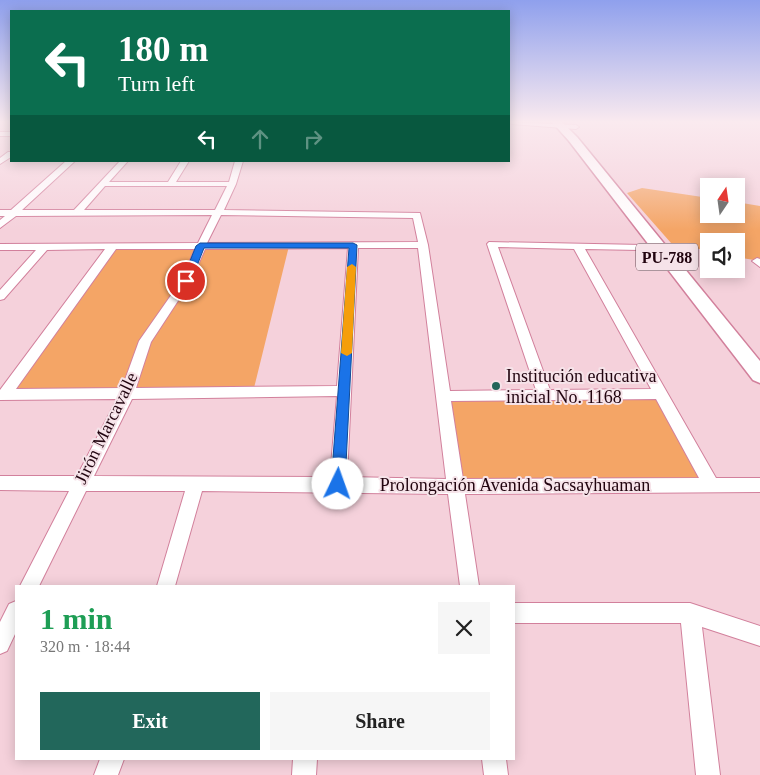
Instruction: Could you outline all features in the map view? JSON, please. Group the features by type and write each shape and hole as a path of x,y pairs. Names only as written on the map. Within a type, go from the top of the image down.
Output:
{"main road":[{"name":"PU-788","path":"590,158 760,375"}],"street":[{"path":"0,225 70,162"},
{"path":"76,213 123,162"},
{"path":"170,184 184,162"},
{"name":"Jirón Marcavalle","path":"30,585 127,394 145,341 186,281 200,246 232,184 240,162"},
{"path":"103,184 232,184"},
{"path":"0,213 218,212 417,215 423,245 454,487 469,585"},
{"path":"545,395 492,244 640,247"},
{"path":"338,484 353,245"},
{"path":"0,247 423,245"},
{"path":"0,297 45,246"},
{"path":"2,395 113,246"},
{"path":"578,246 711,484"},
{"path":"2,395 344,392"},
{"path":"442,396 660,394"},
{"name":"Prolongación Avenida Sacsayhuaman","path":"0,482 338,484 454,487 760,485"},
{"path":"166,585 196,484"},
{"path":"0,644 15,613"},
{"path":"690,613 708,775"},
{"path":"515,614 690,613 760,636"},
{"path":"106,775 112,760"},
{"path":"304,775 305,760"},
{"path":"494,760 496,775"}],"shaded area":[{"path":"642,188 700,197 700,223 745,223 745,204 760,206 760,261 745,258 745,233 700,233 700,249 671,243 627,193"},
{"path":"113,246 289,246 253,392 4,395"},
{"path":"660,394 711,484 454,487 442,396"}],"slow traffic":[{"path":"347,353 352,267"}],"place":[{"name":"Institución educativa inicial No. 1168","path":"496,386"}],"route":[{"path":"186,281 200,246 353,245 338,484"}]}
